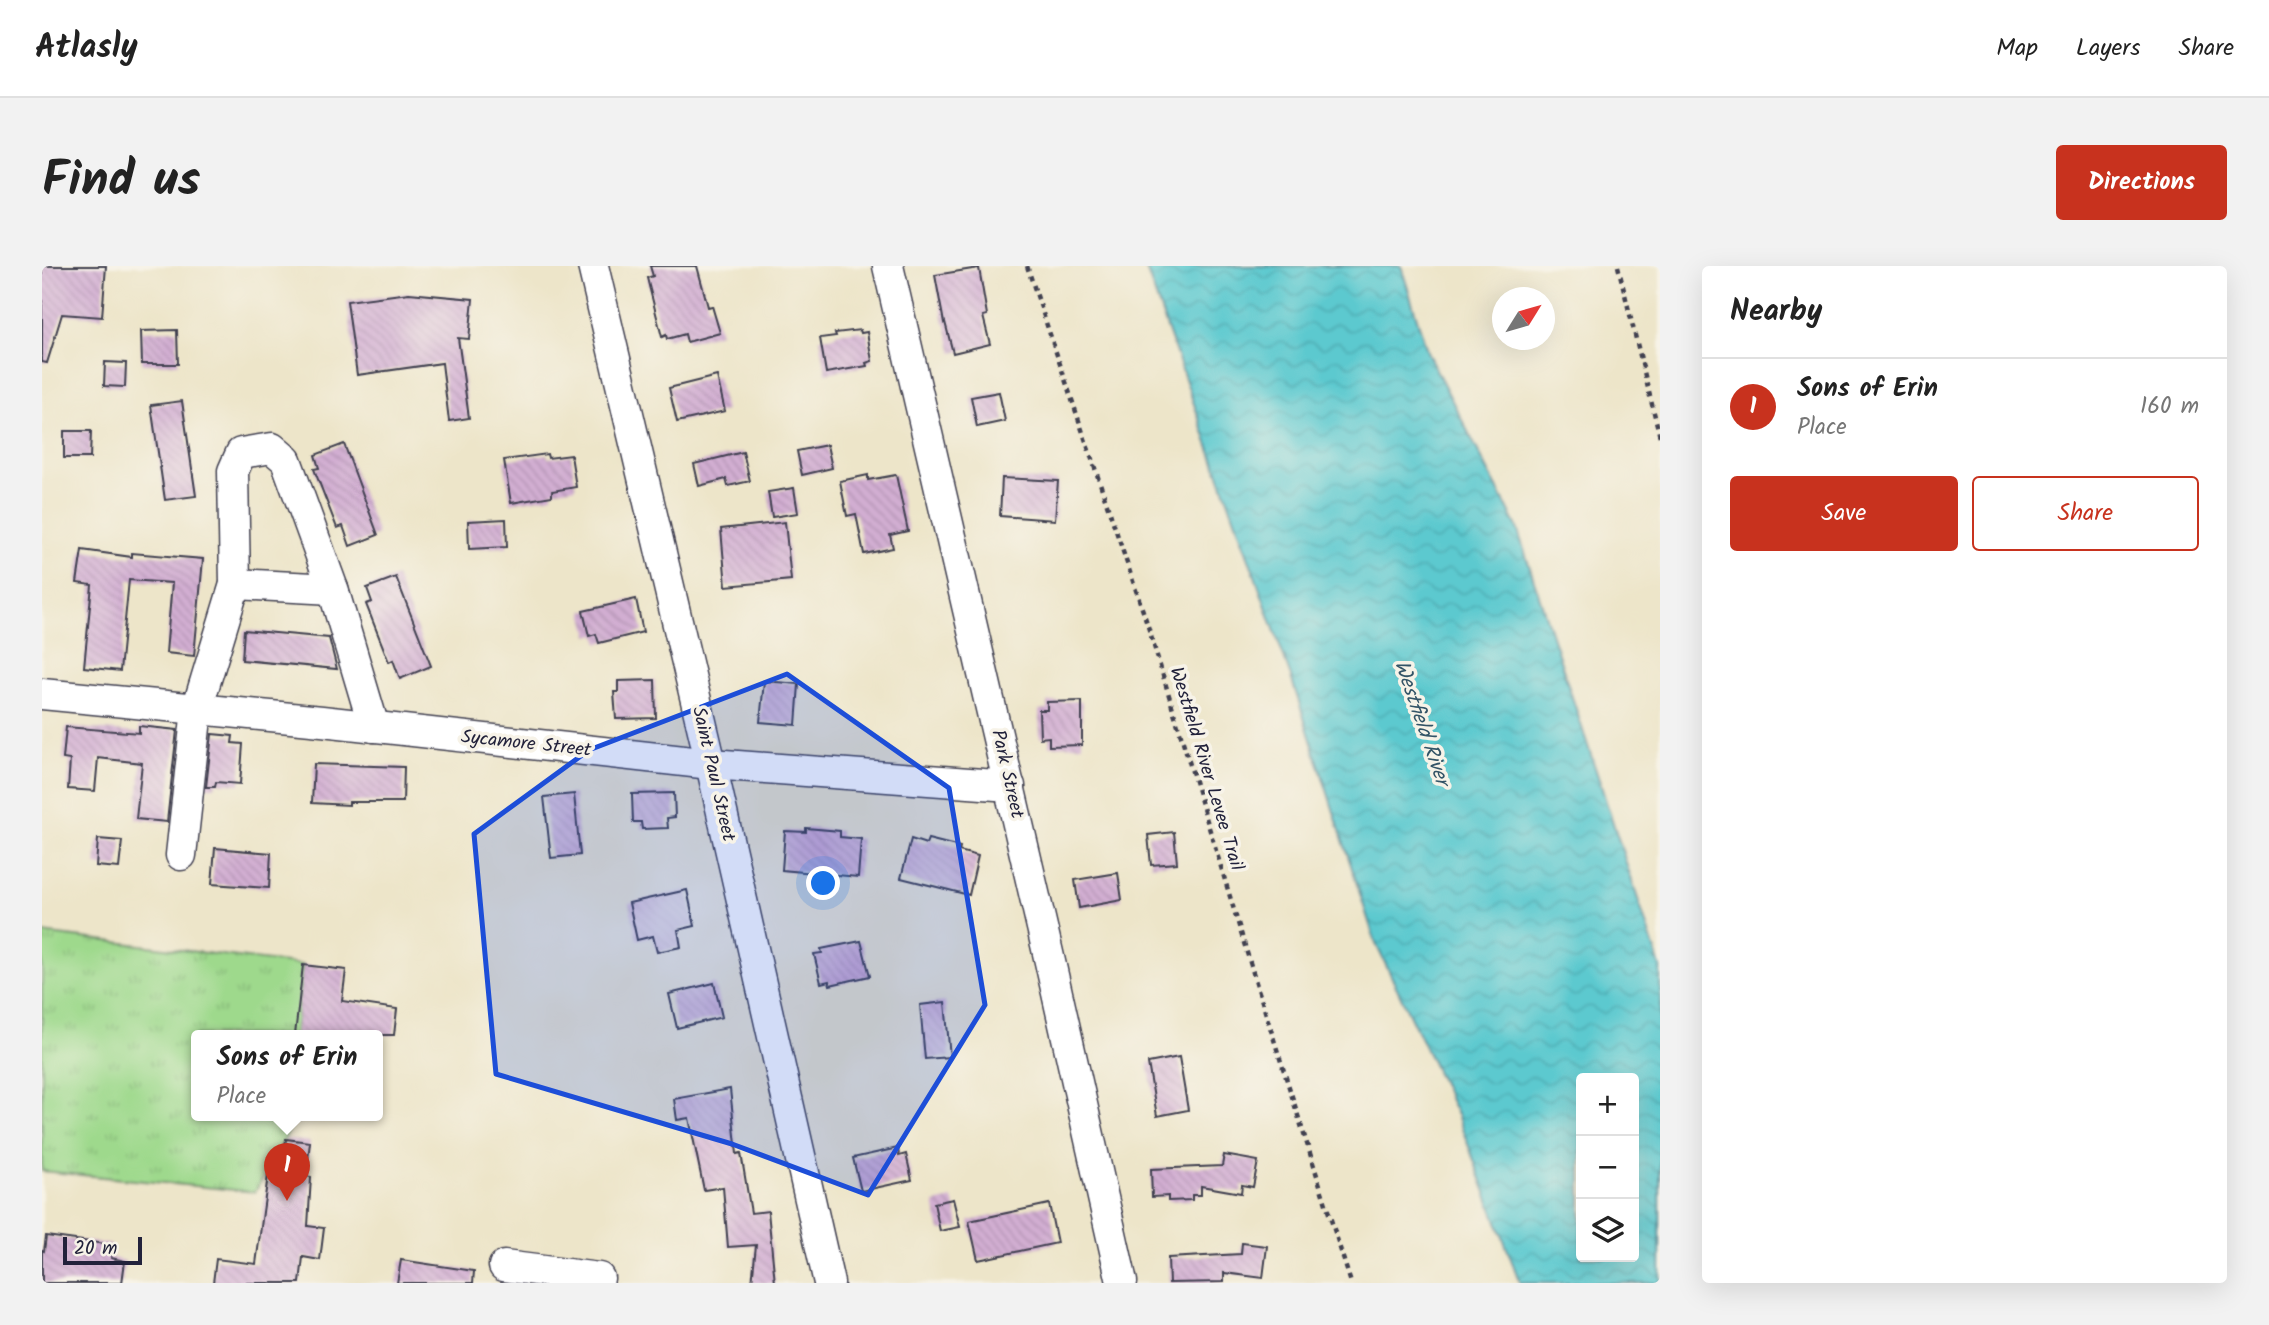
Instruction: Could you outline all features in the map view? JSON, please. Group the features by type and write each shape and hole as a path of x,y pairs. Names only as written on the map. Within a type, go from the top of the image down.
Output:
{"street":[{"name":"Saint Paul Street","path":"593,266 829,1283"},
{"name":"Park Street","path":"888,266 1010,786 1122,1282"},
{"path":"181,855 197,709 235,584 233,471 241,453 272,448 286,460 333,589 374,727"},
{"path":"235,584 333,589"},
{"name":"Sycamore Street","path":"42,694 710,764 1010,786"},
{"path":"504,1266 607,1281"}],"path":[{"name":"Westfield River Levee Trail","path":"1027,266 1147,623 1351,1283"},
{"path":"1618,266 1660,437"}],"highlighted area":[{"path":"787,674 949,788 985,1005 868,1195 732,1144 496,1074 474,834 589,750"}],"green space":[{"path":"42,933 303,965 296,1030 191,1030 191,1121 295,1121 255,1192 42,1171"}],"water":[{"name":"Westfield River","path":"1145,266 1401,266 1428,354 1516,525 1660,967 1660,1283 1520,1283 1457,1115 1376,944 1291,677"}],"building":[{"path":"42,266 106,266 102,317 62,314 47,363 42,362"},
{"path":"650,266 697,266 708,307 712,306 720,333 687,342 685,334 667,339 666,335 662,337 647,278 653,276"},
{"path":"979,268 987,315 983,316 990,344 953,353 935,275"},
{"path":"409,293 473,299 469,339 458,338 469,418 449,421 442,363 357,375 347,301"},
{"path":"177,330 178,364 142,364 141,331"},
{"path":"860,330 861,333 867,332 872,361 866,363 867,366 826,373 820,338"},
{"path":"105,362 126,363 125,387 104,386"},
{"path":"717,376 725,411 677,422 669,388"},
{"path":"999,392 1005,421 977,427 971,397"},
{"path":"182,401 196,496 165,500 151,405"},
{"path":"64,431 91,431 90,458 64,458"},
{"path":"344,444 378,535 350,546 343,526 337,528 314,469 319,468 315,455"},
{"path":"827,445 832,468 802,475 797,451"},
{"path":"743,452 750,481 728,486 726,479 699,486 694,464"},
{"path":"547,454 548,458 571,455 576,487 552,491 552,496 511,503 504,460"},
{"path":"868,475 868,480 896,475 908,531 890,535 893,548 864,554 856,514 847,516 840,481"},
{"path":"1002,478 1058,481 1055,520 1000,516"},
{"path":"794,488 798,513 772,517 768,492"},
{"path":"506,519 507,547 469,549 468,521"},
{"path":"785,522 791,580 726,586 721,529"},
{"path":"82,550 132,557 132,553 203,559 194,656 166,653 172,583 129,580 120,671 84,667 92,585 77,583"},
{"path":"396,577 431,666 400,679 393,660 389,662 366,604 372,602 367,588"},
{"path":"636,599 643,632 599,643 596,634 589,636 583,611"},
{"path":"244,630 329,638 337,669 242,660"},
{"path":"655,680 656,718 616,719 614,692 618,692 618,681"},
{"path":"764,681 799,684 796,725 760,722"},
{"path":"1082,701 1082,745 1049,746 1049,737 1040,738 1039,710 1047,710 1047,702"},
{"path":"139,726 177,730 167,822 136,819 142,763 98,758 95,791 68,789 70,760 63,759 66,727 139,733"},
{"path":"212,734 233,736 232,743 243,744 240,784 216,782 215,787 206,787"},
{"path":"314,764 404,767 403,802 349,802 349,805 312,803"},
{"path":"674,793 675,817 667,818 668,828 642,829 641,822 633,822 632,794"},
{"path":"574,794 580,855 551,858 544,797"},
{"path":"806,828 840,831 840,837 861,839 858,877 782,870 785,831 806,832"},
{"path":"1174,832 1177,863 1151,865 1148,835"},
{"path":"98,839 122,841 119,868 96,866"},
{"path":"911,839 926,844 928,839 960,847 959,851 978,856 969,895 901,878"},
{"path":"215,848 271,853 269,888 212,884"},
{"path":"1118,873 1122,900 1079,908 1075,880"},
{"path":"687,890 695,926 678,930 681,947 657,952 653,936 637,940 629,903"},
{"path":"861,941 870,976 830,985 829,981 821,983 814,954 822,953 821,949"},
{"path":"303,965 346,970 342,1001 397,1009 394,1035 383,1035 383,1030 296,1030"},
{"path":"714,983 722,1017 677,1028 669,994"},
{"path":"945,1002 950,1057 925,1059 920,1005"},
{"path":"1179,1057 1188,1110 1157,1116 1148,1063"},
{"path":"730,1089 737,1154 741,1153 751,1213 768,1211 775,1283 752,1283 756,1245 728,1247 723,1187 704,1190 689,1118 677,1120 674,1099"},
{"path":"286,1139 310,1142 306,1176 311,1177 308,1226 324,1228 320,1260 303,1257 300,1283 213,1283 216,1259 256,1264 268,1175 281,1176"},
{"path":"898,1148 899,1156 906,1154 912,1180 861,1191 853,1158"},
{"path":"1224,1155 1258,1161 1253,1187 1242,1185 1241,1193 1201,1186 1201,1195 1192,1195 1192,1200 1168,1201 1168,1196 1152,1197 1151,1169 1222,1166"},
{"path":"953,1199 960,1227 940,1231 934,1203"},
{"path":"1049,1204 1057,1243 978,1260 969,1221"},
{"path":"46,1236 113,1245 111,1258 125,1261 122,1283 42,1283 42,1250 44,1251"},
{"path":"1242,1243 1267,1246 1263,1278 1224,1273 1224,1282 1169,1283 1168,1258 1241,1254"},
{"path":"401,1260 474,1271 473,1283 397,1283"}],"place":[{"name":"Sons of Erin","path":"287,1201"}]}
